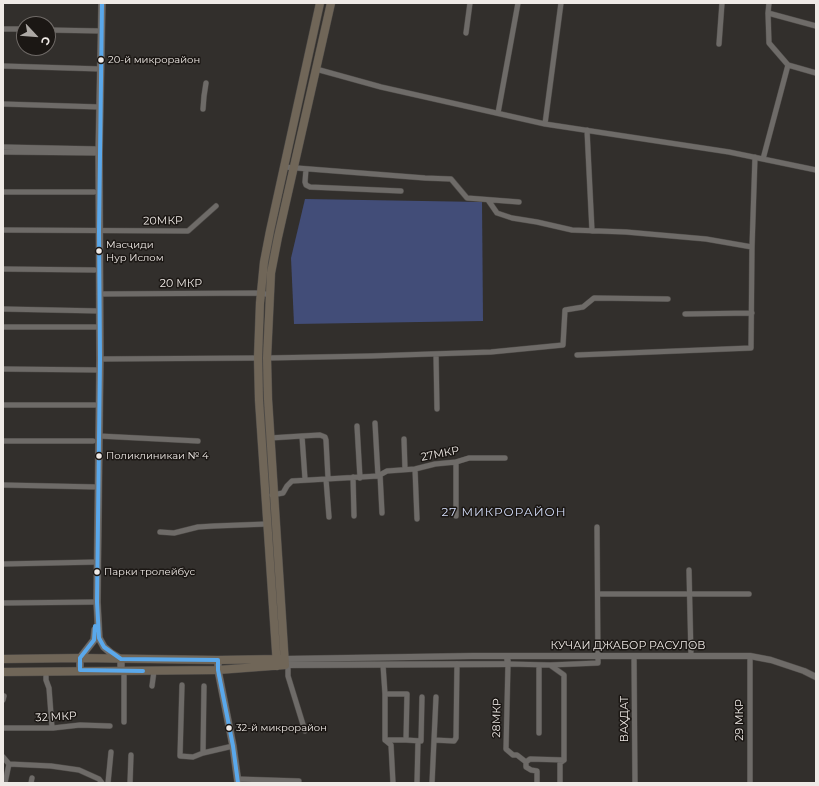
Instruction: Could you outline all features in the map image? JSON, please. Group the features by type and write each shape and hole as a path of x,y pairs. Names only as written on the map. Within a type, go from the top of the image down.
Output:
{"highway":[{"path":"282,663 265,495 258,358 261,293 264,262 320,3"},
{"path":"282,663 275,495 270,438 267,358 271,273 331,3"},
{"path":"306,66 311,72 316,69"},
{"path":"303,77 307,73 310,73 314,78"},
{"path":"3,659 80,658 218,660 282,663"},
{"path":"12,659 16,666 12,672"},
{"path":"3,672 80,670 123,674 154,671 218,670 282,663"}],"main road":[{"path":"80,670 80,658 94,640 97,602 100,370 98,231 102,3"},
{"path":"97,602 100,642 111,653 121,659 123,674"},
{"path":"218,660 218,670 233,746 237,781"}],"street":[{"path":"466,33 470,3"},
{"path":"498,113 518,3"},
{"path":"545,124 561,3"},
{"path":"719,44 722,3"},
{"path":"769,3 769,43 788,65 816,73"},
{"path":"768,13 816,26"},
{"path":"3,29 16,29"},
{"path":"56,30 102,31"},
{"path":"763,159 788,65"},
{"path":"3,66 101,69"},
{"path":"316,69 381,87 545,124 729,152 816,170"},
{"path":"203,109 206,83"},
{"path":"3,104 100,107"},
{"path":"587,130 592,231"},
{"path":"3,147 99,151"},
{"path":"3,152 99,151"},
{"path":"577,355 751,348 755,157"},
{"path":"284,167 451,179 468,198 519,202"},
{"path":"306,169 305,182 306,185 310,187 402,191"},
{"path":"3,192 94,192"},
{"path":"488,200 497,212 512,218 572,230 706,239 752,247"},
{"name":"20МКР","path":"3,230 188,231 216,206"},
{"path":"3,269 95,270"},
{"name":"20 МКР","path":"100,294 261,293 270,295"},
{"path":"267,358 491,352 563,345 565,310 583,307 594,298 668,299"},
{"path":"3,309 100,311"},
{"path":"685,314 752,313"},
{"path":"3,327 100,327"},
{"path":"436,354 437,409"},
{"path":"100,359 258,358"},
{"path":"3,369 100,370"},
{"path":"3,405 99,406"},
{"path":"375,423 382,513"},
{"path":"357,426 360,478"},
{"path":"270,438 320,435 325,437 330,517"},
{"path":"302,436 305,479"},
{"path":"3,441 98,438 198,441"},
{"name":"27МКР","path":"404,439 405,469"},
{"name":"27МКР","path":"275,495 283,494 287,486 292,481 305,479 360,478 379,475 387,471 415,469 435,464 456,462 469,458 505,458"},
{"path":"456,462 456,516"},
{"name":"27МКР","path":"415,469 417,519"},
{"path":"353,478 354,516"},
{"path":"3,485 98,486"},
{"path":"265,495 275,495"},
{"path":"160,532 174,533 198,527 267,524"},
{"path":"305,731 288,676 282,663 356,666 457,664 550,665 598,663 597,527"},
{"path":"3,564 98,562"},
{"path":"689,570 691,656"},
{"path":"598,594 749,594"},
{"path":"3,603 97,602"},
{"path":"507,656 508,664"},
{"name":"ВАҲДАТ","path":"634,656 635,783"},
{"name":"КУЧАИ ДЖАБОР РАСУЛОВ","path":"282,663 332,658 750,656 771,660 804,671 816,677"},
{"name":"29 МКР","path":"750,656 750,783"},
{"path":"331,665 332,658"},
{"path":"356,658 356,666"},
{"path":"434,740 454,741 456,738 457,664"},
{"name":"28МКР","path":"508,664 506,749 526,762 526,767 537,771 537,783"},
{"path":"383,665 385,694 385,740 391,746 393,783"},
{"path":"539,665 539,733"},
{"path":"550,665 564,675 564,760 560,764 560,783"},
{"path":"46,671 46,680 49,688 52,728"},
{"path":"152,686 154,671"},
{"path":"123,674 124,722"},
{"path":"182,685 180,756 193,757 202,753 233,746"},
{"path":"202,753 204,686"},
{"path":"385,694 407,694 406,740"},
{"path":"417,783 418,741 420,741 422,697"},
{"path":"432,783 436,697"},
{"name":"32 МКР","path":"3,728 52,728 80,725 110,726"},
{"path":"385,740 418,741"},
{"path":"108,783 111,752"},
{"path":"130,783 131,755"},
{"path":"3,757 9,764 51,766 79,770 99,779 102,783"},
{"path":"526,762 530,759 564,760"},
{"path":"6,783 9,764"},
{"path":"237,781 299,781"}],"shaded area":[{"path":"305,199 482,202 483,321 294,324 291,258"}],"transit line":[{"path":"102,3 97,602 99,638 104,647 121,659 218,660 218,670 233,746 238,783"},
{"path":"95,626 94,640 80,658 80,670 143,671"}],"place":[{"name":"20-й микрорайон","path":"101,60"},
{"name":"Масҷиди Нур Ислом","path":"99,251"},
{"name":"Поликлиникаи № 4","path":"99,456"},
{"name":"Парки тролейбус","path":"97,572"},
{"name":"32-й микрорайон","path":"229,728"}],"district":[{"name":"27 МИКРОРАЙОН","path":"504,512"}]}
